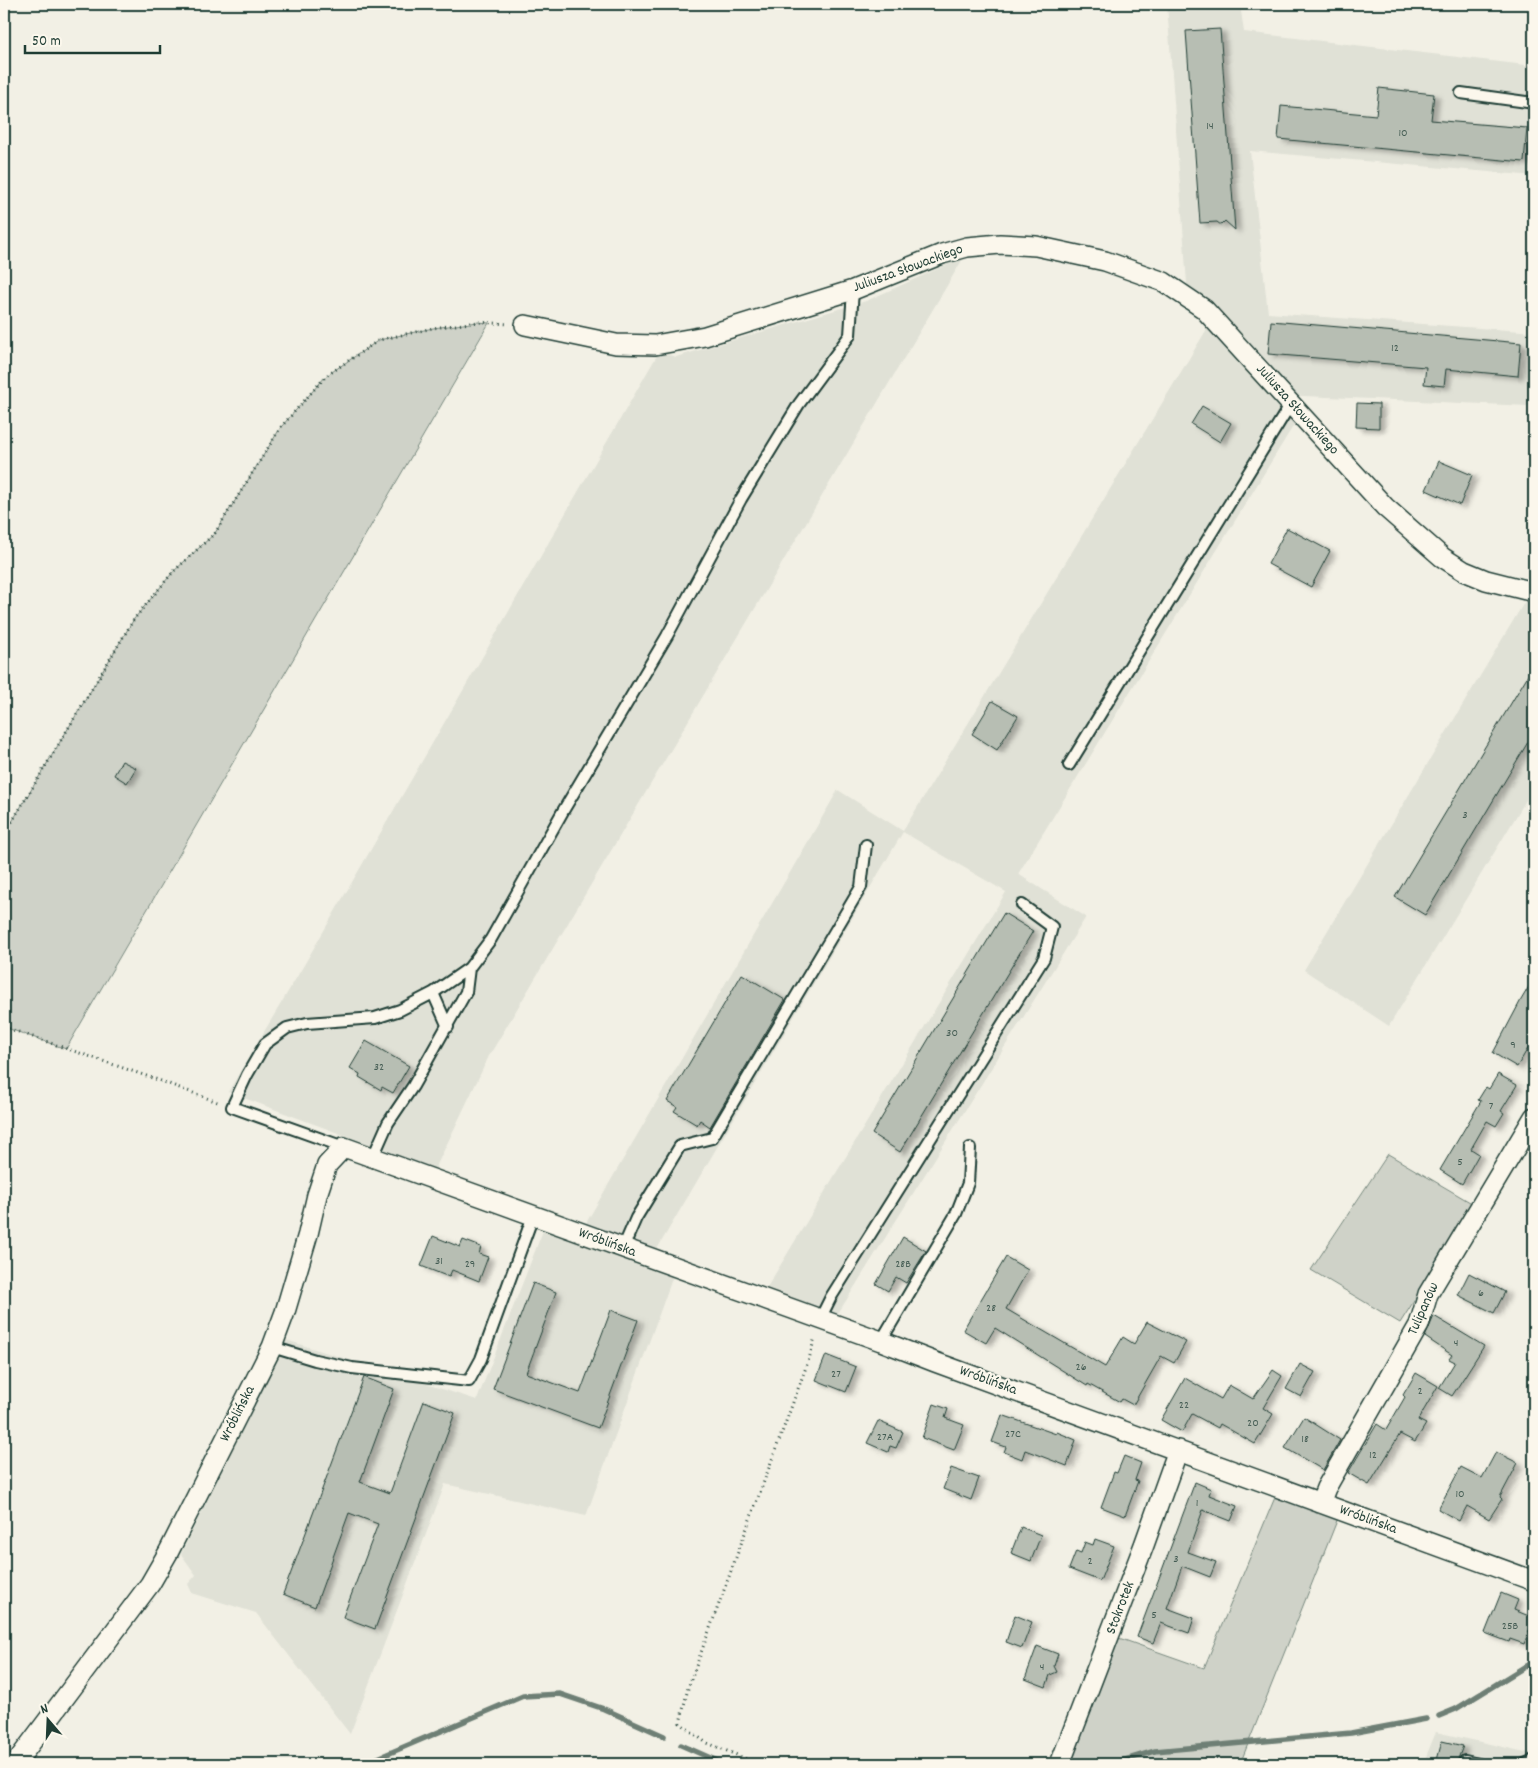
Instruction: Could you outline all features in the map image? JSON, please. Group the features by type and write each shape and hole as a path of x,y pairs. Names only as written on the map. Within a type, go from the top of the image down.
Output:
{"street":[{"name":"Juliusza Słowackiego","path":"525,325 616,344 655,345 706,336 853,290 942,254 968,247 1000,244 1036,246 1105,261 1164,282 1204,309 1385,507 1442,557 1464,571 1486,580 1534,592"},
{"name":"Tulipanów","path":"1320,1503 1326,1488 1419,1325 1428,1294 1534,1117"},
{"name":"Wróblińska","path":"15,1764 150,1584 169,1550 272,1346 285,1312 327,1165 344,1147 882,1341 1534,1581"},
{"name":"Stokrotek","path":"1060,1764 1138,1563 1178,1450"}],"lane":[{"path":"1461,93 1534,103"},
{"path":"344,1147 232,1107 247,1075 265,1044 287,1028 308,1022 375,1018 400,1010 433,992 469,968 491,938 563,811 667,636 746,491 799,404 850,335 853,290"},
{"path":"1069,764 1290,405"},
{"path":"622,1248 636,1218 680,1146 712,1138 861,887 866,845"},
{"path":"820,1319 831,1297 1044,958 1052,927 1022,905"},
{"path":"373,1157 388,1123 413,1086 466,992 469,968"},
{"path":"433,992 448,1026"},
{"path":"882,1341 956,1214 968,1183 970,1148"},
{"path":"272,1346 315,1360 352,1368 469,1381 482,1359 533,1216"},
{"path":"1525,1764 1534,1760"},
{"path":"1465,1761 1479,1764"}],"path":[{"path":"4,835 134,619 173,572 215,533 281,427 326,376 379,340 433,328 478,322 525,325"},
{"path":"4,1027 232,1107"},
{"path":"765,1764 749,1760 706,1742 680,1723 688,1688 802,1378 820,1319"}],"shaded area":[{"path":"1167,4 1240,4 1244,32 1534,66 1534,176 1250,151 1268,313 1534,332 1534,392 1529,406 1282,395 1300,415 1018,874 1086,917 837,1315 766,1289 1006,892 903,832 657,1249 586,1223 838,790 903,831 1213,319 1188,298"},
{"path":"964,257 489,1056 435,1169 228,1092 304,965 659,352 676,357 866,301"},
{"path":"478,322 489,323 66,1049 4,1027 4,835 134,619 173,572 215,533 281,427 326,376 379,340 433,328"},
{"path":"1531,591 1534,592 1534,787 1389,1026 1304,970"},
{"path":"1388,1154 1475,1205 1400,1323 1311,1270"},
{"path":"544,1228 673,1276 586,1516 445,1484 350,1734 256,1613 192,1593 188,1584 196,1575 181,1554 286,1340 477,1400"},
{"path":"1276,1495 1338,1518 1240,1764 1071,1764 1116,1637 1204,1668"},
{"path":"1436,1732 1534,1754 1534,1764 1423,1764"}],"building":[{"path":"1220,29 1235,230 1225,221 1221,225 1217,222 1200,223 1186,31"},
{"path":"1379,88 1434,94 1431,120 1527,128 1524,162 1278,139 1281,106 1376,115"},
{"path":"1271,321 1521,343 1518,376 1446,369 1444,386 1424,384 1426,367 1268,354"},
{"path":"1357,403 1379,404 1379,428 1356,427"},
{"path":"1202,406 1231,423 1220,442 1191,424"},
{"path":"1439,461 1472,475 1460,505 1426,490"},
{"path":"1287,528 1330,551 1311,587 1268,564"},
{"path":"1534,665 1534,732 1425,915 1395,897"},
{"path":"992,701 1018,716 997,750 972,734"},
{"path":"122,761 136,768 127,783 114,775"},
{"path":"1004,913 1033,931 900,1152 872,1134"},
{"path":"742,974 785,1000 710,1127 700,1120 697,1125 674,1111 677,1107 667,1101"},
{"path":"1534,978 1534,1038 1517,1067 1493,1053"},
{"path":"366,1041 409,1066 393,1093 382,1087 381,1090 359,1077 360,1074 350,1068"},
{"path":"1498,1074 1517,1085 1501,1111 1504,1113 1496,1126 1487,1121 1471,1149 1479,1154 1462,1184 1440,1170 1481,1101 1478,1100 1486,1087 1489,1089"},
{"path":"433,1236 460,1247 463,1240 481,1247 479,1254 488,1257 479,1281 452,1270 449,1277 421,1266"},
{"path":"903,1237 926,1251 906,1283 896,1277 888,1291 876,1284"},
{"path":"1006,1257 1028,1270 1006,1309 1105,1367 1123,1337 1134,1344 1147,1322 1186,1342 1174,1363 1161,1356 1133,1405 1122,1399 1120,1402 1088,1384 1087,1386 995,1328 986,1343 963,1330"},
{"path":"1469,1273 1505,1292 1494,1313 1458,1295"},
{"path":"533,1283 556,1292 526,1373 580,1393 611,1310 638,1320 598,1428 493,1389"},
{"path":"1434,1316 1484,1346 1452,1396 1439,1388 1455,1362 1449,1359 1452,1355 1425,1337"},
{"path":"826,1355 856,1367 846,1392 816,1380"},
{"path":"1300,1364 1315,1372 1301,1397 1286,1389"},
{"path":"1273,1370 1282,1376 1263,1408 1273,1414 1255,1444 1220,1424 1218,1428 1192,1414 1182,1432 1161,1420 1185,1378 1221,1399 1229,1385 1253,1399"},
{"path":"1416,1373 1438,1386 1418,1420 1426,1424 1415,1442 1400,1434 1369,1485 1348,1473 1377,1424 1386,1430"},
{"path":"364,1377 394,1389 360,1482 390,1493 424,1401 455,1413 375,1629 343,1617 378,1524 349,1513 315,1607 283,1594"},
{"path":"934,1404 948,1409 945,1418 964,1425 954,1450 922,1438"},
{"path":"1002,1415 1076,1440 1067,1466 1025,1450 1022,1459 1004,1452 1006,1447 992,1442"},
{"path":"1304,1417 1340,1440 1323,1470 1285,1448"},
{"path":"878,1421 903,1432 896,1448 890,1446 888,1452 867,1443"},
{"path":"1496,1452 1518,1463 1500,1497 1502,1499 1489,1519 1467,1506 1459,1521 1438,1509 1461,1467 1482,1478"},
{"path":"1124,1456 1141,1463 1135,1480 1138,1481 1125,1516 1101,1507 1114,1472 1117,1473"},
{"path":"951,1468 979,1478 971,1500 943,1489"},
{"path":"1195,1482 1211,1489 1209,1495 1237,1506 1231,1521 1203,1510 1188,1552 1216,1562 1210,1577 1182,1566 1167,1608 1194,1618 1189,1633 1161,1623 1153,1643 1137,1637"},
{"path":"1021,1527 1041,1535 1031,1561 1011,1553"},
{"path":"1095,1539 1114,1546 1100,1581 1069,1569 1076,1551 1081,1553 1085,1542 1093,1545"},
{"path":"1501,1593 1518,1600 1514,1610 1534,1618 1524,1644 1510,1639 1509,1642 1485,1633"},
{"path":"1015,1615 1032,1622 1022,1648 1006,1642"},
{"path":"1037,1646 1058,1654 1054,1666 1057,1672 1050,1675 1046,1687 1025,1679"},
{"path":"1442,1741 1463,1746 1458,1759 1459,1764 1436,1764"}],"waterway":[{"path":"1439,1716 1456,1709 1534,1661"},
{"path":"364,1764 523,1696 560,1694 604,1709 664,1736"},
{"path":"1112,1764 1155,1751 1351,1733 1426,1719"},
{"path":"681,1745 724,1764"}]}
